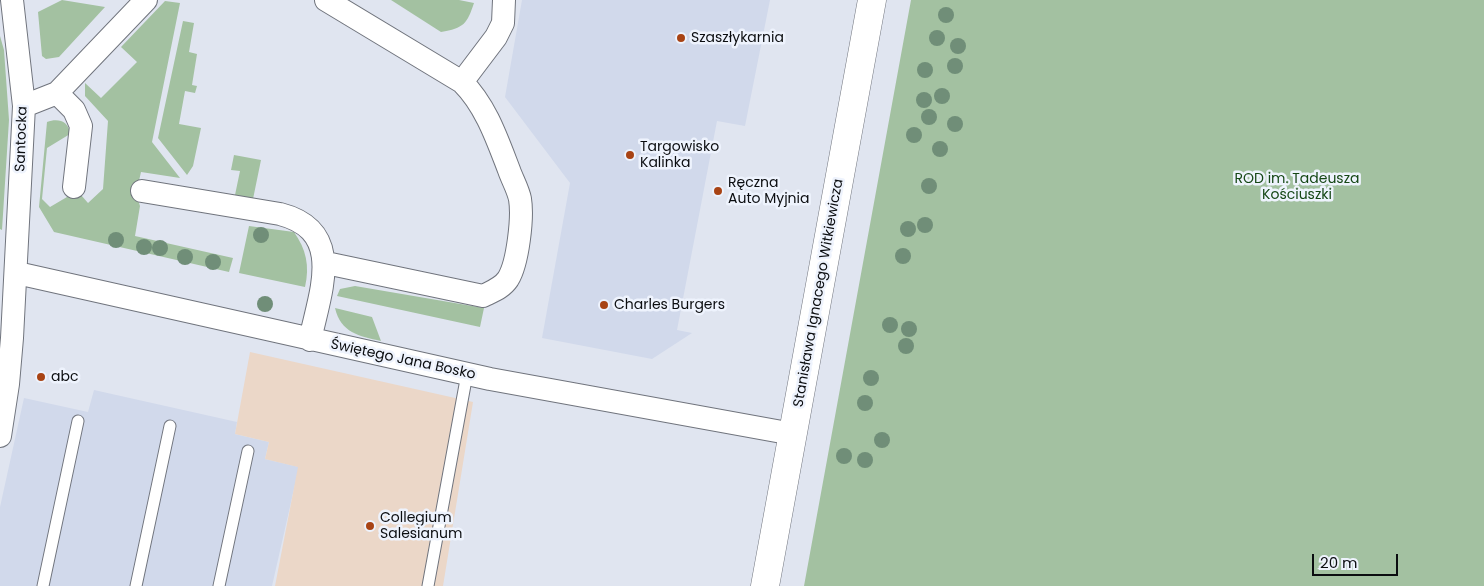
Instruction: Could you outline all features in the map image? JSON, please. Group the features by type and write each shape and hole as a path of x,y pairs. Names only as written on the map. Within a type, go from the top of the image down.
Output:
{"street":[{"path":"24,106 56,93 146,0"},
{"path":"326,0 462,82 472,92 487,118 520,198 521,214 514,265 508,278 499,289 483,296 326,263"},
{"path":"462,82 496,37 502,23 504,0"},
{"name":"Stanisława Ignacego Witkiewicza","path":"765,586 872,0"},
{"name":"Santocka","path":"0,436 8,384 17,273 24,106 8,4"},
{"path":"56,93 74,110 81,126 74,187"},
{"path":"142,191 290,216 311,231 319,241 326,263 310,340"},
{"name":"Świętego Jana Bosko","path":"17,273 467,374 793,434"}],"lane":[{"path":"428,586 467,374"},
{"path":"43,586 78,421"},
{"path":"136,586 170,426"},
{"path":"219,586 248,451"}],"shaded area":[{"name":"Targowisko Kalinka","path":"522,0 770,0 745,126 717,121 677,330 692,333 652,359 542,338 570,183 505,97"},
{"name":"Collegium Salesianum","path":"250,352 473,402 443,586 275,586 298,467 265,459 269,442 235,434"},
{"path":"94,390 237,422 235,434 269,442 265,459 299,467 272,586 0,586 0,507 24,398 88,412"}],"green space":[{"path":"62,0 105,7 59,57 46,59 42,56 38,12"},
{"path":"391,0 459,0 474,3 464,24 455,29 441,32"},
{"name":"ROD im. Tadeusza Kościuszki","path":"911,0 1484,0 1484,586 804,586"},
{"path":"165,1 180,3 152,142 180,178 141,172 136,194 140,206 135,236 233,258 229,272 54,232 39,207 47,122 59,121 65,123 70,134 47,148 42,199 50,207 67,197 81,195 88,203 103,189 108,121 85,96 85,83 101,98 137,62 121,47"},
{"path":"183,21 194,23 189,52 197,54 192,85 197,86 195,93 185,91 179,124 201,128 193,166 187,175 158,138"},
{"path":"0,36 4,50 9,120 2,230 0,229"},
{"path":"234,155 261,160 253,199 235,195 240,171 231,170"},
{"path":"249,226 294,232 306,258 305,287 239,273"},
{"path":"355,286 484,308 480,327 337,296 340,289"},
{"path":"335,308 372,317 381,341 358,335 346,328"}],"place":[{"name":"Szaszłykarnia","path":"681,38"},
{"name":"Targowisko Kalinka","path":"630,155"},
{"name":"Ręczna Auto Myjnia","path":"718,191"},
{"name":"Charles Burgers","path":"604,305"},
{"name":"abc","path":"41,377"},
{"name":"Collegium Salesianum","path":"370,526"}]}
